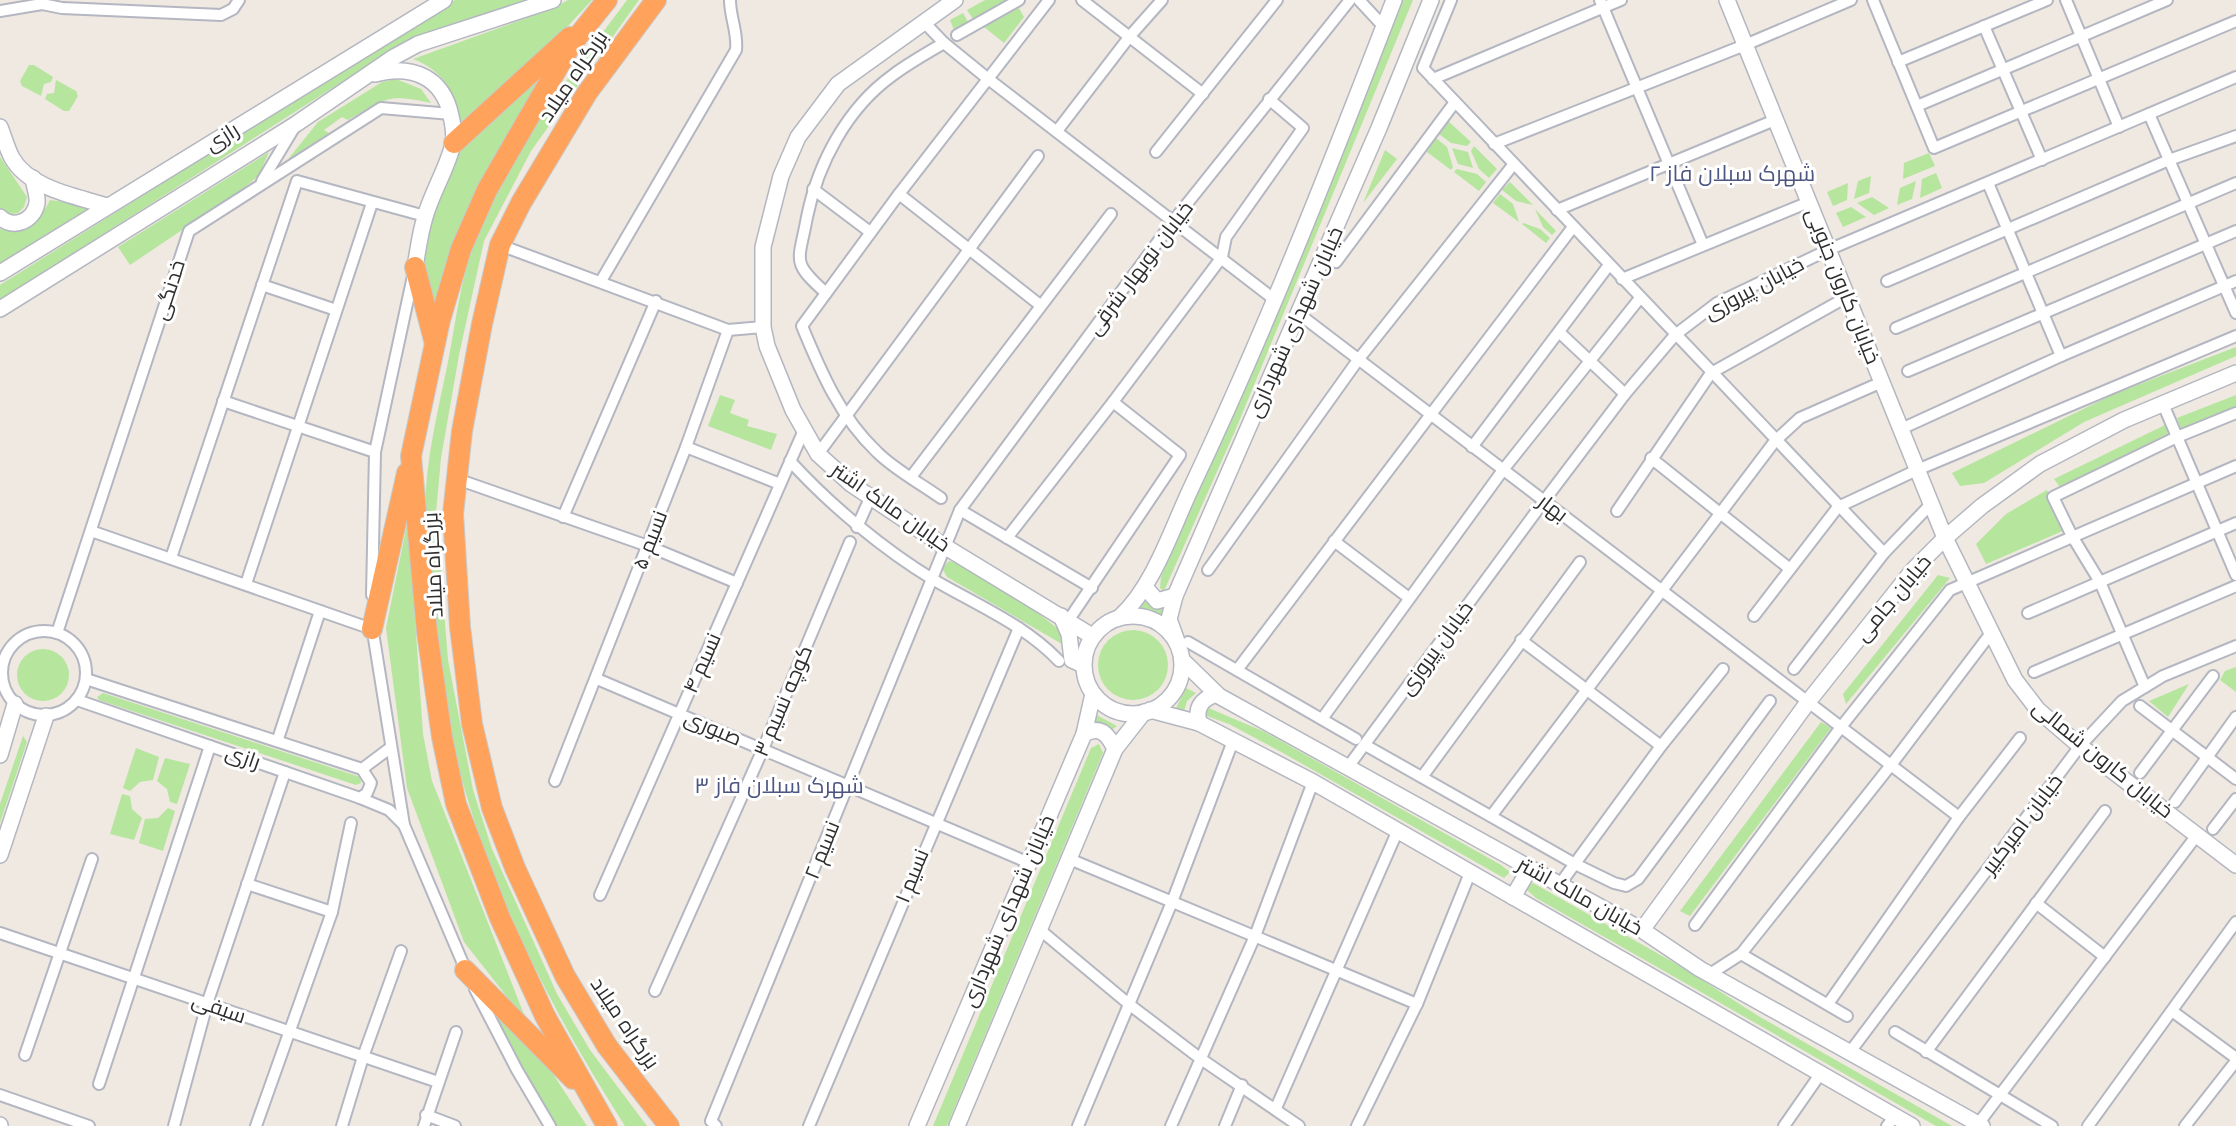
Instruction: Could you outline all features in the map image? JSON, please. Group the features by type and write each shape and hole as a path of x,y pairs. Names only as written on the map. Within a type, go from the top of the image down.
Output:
{"highway":[{"name":"بزرگراه میلاد","path":"656,0 587,93 521,203 501,245 482,324 453,514 460,627 472,724 492,808 515,868 565,976 607,1046 669,1126"},
{"name":"بزرگراه میلاد","path":"603,5 571,45 486,190 461,249 435,347 411,456 427,632 442,737 456,804 492,897 545,1016 607,1126"},
{"path":"454,143 603,5"},
{"path":"415,267 435,347"},
{"path":"372,629 411,456"},
{"path":"465,970 593,1101"}],"street":[{"path":"0,11 42,4 62,8 221,15 233,9 239,0"},
{"name":"رازی","path":"0,273 444,0"},
{"name":"رازی","path":"0,309 297,124 363,76 418,45 553,0"},
{"path":"601,281 736,50 738,34 730,12 730,0"},
{"name":"خیابان مالک اشتر","path":"955,0 838,84 798,137 781,176 763,247 763,327 776,372 818,454 852,484 944,546 1092,636"},
{"path":"957,35 1019,0"},
{"path":"941,498 878,453 846,417 827,387 802,326 870,232 1049,0"},
{"path":"1082,0 1203,94"},
{"path":"1057,131 1130,36 1162,0"},
{"path":"1156,152 1277,0"},
{"name":"خیابان نوبهار شرقی","path":"944,546 960,510 1174,220 1350,0"},
{"path":"1359,0 1384,27"},
{"name":"خیابان شهدای شهرداری","path":"1120,617 1132,606 1144,587 1275,300 1335,156 1394,0"},
{"name":"خیابان شهدای شهرداری","path":"1183,643 1169,619 1175,596 1324,256 1431,0"},
{"path":"1451,0 1423,68 1775,441 1884,553"},
{"path":"1433,79 1602,4 1620,0"},
{"name":"خیابان کارون جنوبی","path":"1727,0 1945,538"},
{"path":"1494,144 1745,45 1851,0"},
{"path":"1873,0 1934,148 2236,21"},
{"path":"1898,62 2047,0"},
{"path":"2066,0 2119,127"},
{"path":"1917,106 2167,0"},
{"path":"1602,4 1703,245"},
{"path":"923,21 944,43 987,78 1275,300"},
{"path":"1984,26 2042,160"},
{"path":"826,293 803,272 800,266 813,189 828,151 873,93 892,75 944,43"},
{"path":"363,76 394,70 411,71 437,84 448,101 454,143 425,216 375,452 372,629 390,748 404,825 465,970 517,1070 550,1126"},
{"name":"خیابان پیروزی","path":"1348,767 1360,742 1625,394 1675,335 1717,303 1828,250 2236,77"},
{"path":"1007,538 1222,257 1226,237 1303,128 1269,99"},
{"path":"1324,256 1336,262 1455,102"},
{"name":"خدنگی","path":"57,633 189,231 381,108 451,114"},
{"path":"2149,114 2236,313"},
{"path":"1557,210 1775,120"},
{"path":"260,184 297,124"},
{"path":"0,127 12,158 22,171 55,190 107,206"},
{"path":"1887,281 2169,160 2236,136"},
{"path":"818,454 1038,156"},
{"path":"1208,570 1358,360 1513,165"},
{"path":"0,218 12,224 22,223 31,217 37,203 33,178"},
{"path":"171,558 297,181 425,216"},
{"path":"1988,183 2061,356"},
{"path":"1896,328 2236,183"},
{"path":"813,189 870,232"},
{"path":"899,194 1040,305"},
{"path":"1622,279 1809,202"},
{"path":"246,584 372,203"},
{"path":"911,477 1111,214"},
{"path":"1237,670 1573,227"},
{"path":"1908,371 2236,231"},
{"path":"501,245 656,301 728,330 763,327"},
{"path":"1472,447 1610,265"},
{"path":"1901,429 2061,356 2236,281"},
{"path":"262,285 336,310"},
{"path":"1322,719 1503,470 1640,297"},
{"path":"1617,511 1651,458 1712,373 1847,297"},
{"path":"563,516 656,301"},
{"name":"بهار","path":"1299,314 1959,817"},
{"name":"نسیم ۵","path":"555,781 597,679 686,447 728,330"},
{"path":"1559,332 1625,394"},
{"path":"1754,616 1838,507 1917,470 2236,336"},
{"name":"خیابان جامی","path":"1642,930 1808,702 1913,570 1945,538 1982,506 2040,464 2124,420 2236,373"},
{"path":"1492,815 1775,441 1800,418 1882,382"},
{"path":"224,400 375,452"},
{"path":"1083,665 1072,660 1065,618 1092,588 1180,455 1113,402"},
{"path":"2163,404 2236,575"},
{"path":"2145,687 2100,582 2072,536 2053,496 2177,437 2236,413"},
{"name":"نسیم ۴","path":"600,895 804,430"},
{"path":"686,447 780,484"},
{"path":"1651,458 1790,569"},
{"path":"790,461 812,486 857,526 931,578 1041,642 1059,661"},
{"path":"1695,925 1841,727 1950,590 2236,466"},
{"path":"457,479 648,546 737,583"},
{"path":"857,526 871,496"},
{"path":"1794,669 1884,553 1931,504"},
{"path":"960,510 1092,588"},
{"path":"2028,613 2236,523"},
{"path":"91,531 372,629"},
{"name":"خیابان کارون شمالی","path":"1945,538 1991,633 2025,696 2080,746 2236,865"},
{"path":"1334,541 1409,598"},
{"name":"کوچه نسیم ۳","path":"655,992 763,749 850,542"},
{"name":"نسیم ۲","path":"713,1124 944,546"},
{"path":"1422,777 1580,562"},
{"path":"2034,672 2236,586"},
{"path":"1144,587 1157,601 1175,596"},
{"path":"278,739 320,611"},
{"path":"1183,643 1180,678 1173,693 1162,704 1147,711 1118,712 1104,705 1093,694 1086,680 1083,665 1085,650 1092,636 1105,624 1120,617 1137,615 1154,620 1183,643 1237,670 1575,864 1626,886 1638,879 1770,700"},
{"name":"نسیم ۱","path":"809,1126 935,822 1019,628"},
{"path":"44,631 57,633 70,640 80,650 86,664 86,679 77,700 58,713 46,716 35,715 15,705 3,684 2,659 10,648 31,633 44,631"},
{"path":"1710,974 1741,954 1891,765 1991,633"},
{"path":"1521,640 1662,746"},
{"name":"خیابان امیرکبیر","path":"1850,1052 2080,746 2117,705 2163,676 2236,646"},
{"name":"خیابان مالک اشتر","path":"1182,660 1216,694 1642,930 1710,974 1973,1124"},
{"path":"1560,884 1662,746 1723,669"},
{"path":"2140,773 2213,676"},
{"name":"رازی","path":"86,679 278,739 362,769"},
{"name":"صبوری","path":"597,679 1028,862"},
{"name":"خیابان شهدای شهرداری","path":"917,1126 1084,734 1093,694"},
{"path":"1199,723 1197,711 1199,705 1216,694"},
{"name":"رازی","path":"77,700 360,798 389,810 404,825"},
{"path":"0,754 15,705"},
{"path":"2140,706 2236,779"},
{"name":"خیابان مالک اشتر","path":"1147,711 1199,723 1313,782 1821,1073 1891,1121 1912,1126"},
{"name":"خیابان شهدای شهرداری","path":"957,1126 1067,858 1115,749 1147,711"},
{"path":"0,855 46,716"},
{"path":"2175,802 2236,717"},
{"path":"1084,734 1095,729 1101,731 1115,749"},
{"path":"1828,1004 1959,817 2020,738"},
{"path":"1078,1126 1172,902 1233,741"},
{"path":"99,1084 210,746"},
{"path":"360,798 367,793 371,783 362,769 390,748"},
{"path":"174,1126 207,1004 285,772"},
{"path":"1171,1126 1255,936 1313,782"},
{"path":"2213,830 2236,799"},
{"path":"1926,1053 2105,811"},
{"path":"256,1126 332,912 351,823"},
{"path":"1276,1108 1398,830"},
{"path":"1973,1124 1999,1096 2197,835"},
{"path":"1067,858 1417,1004"},
{"path":"25,1055 92,859"},
{"path":"1513,897 1530,868"},
{"path":"1357,1126 1417,1004 1470,873"},
{"path":"248,884 332,912"},
{"path":"2036,903 2105,957"},
{"path":"2088,1126 2236,922"},
{"path":"1039,929 1130,1005 1201,1059 1276,1108 1299,1126"},
{"name":"سیفی","path":"0,933 438,1082"},
{"path":"342,1126 363,1057 401,951"},
{"path":"1741,954 1847,1016"},
{"path":"2172,1011 2236,1059 2185,1126"},
{"path":"455,1126 425,1121 456,1032"},
{"path":"1895,1032 1926,1053 2052,1126"},
{"path":"1784,1126 1821,1073"},
{"path":"1225,1126 1242,1085"},
{"path":"0,1095 89,1126"}],"green space":[{"path":"455,0 529,0 417,37 356,73 0,300 0,285"},
{"path":"568,0 592,0 569,25 461,122 451,92 440,76 413,59 552,9"},
{"path":"627,0 639,0 531,151 484,241 459,355 441,458 436,513 448,660 473,790 492,849 557,994 590,1050 647,1126 625,1126 594,1076 537,973 490,865 455,753 443,695 425,513 427,475 433,437 463,283 476,237 506,173 543,113"},
{"path":"985,0 1006,0 973,19 967,10"},
{"path":"1403,0 1413,0 1235,431 1164,591 1160,588 1161,577 1256,357"},
{"path":"1019,8 1024,17 1004,43 984,27"},
{"path":"963,13 968,22 954,30 950,20"},
{"path":"29,65 34,65 53,77 51,82 44,84 41,96 22,86 20,81"},
{"path":"548,68 464,218 434,309 423,271 432,220 459,149"},
{"path":"396,79 421,89 431,103 395,98 379,103 348,120 342,117 324,130 329,133 285,163 318,122 382,82"},
{"path":"56,80 76,91 78,96 69,111 64,111 45,99 47,94 54,93"},
{"path":"1448,121 1471,142 1467,146 1451,143 1439,134"},
{"path":"1436,138 1447,147 1453,167 1451,170 1427,152"},
{"path":"1474,146 1497,169 1489,178 1479,169 1471,151"},
{"path":"1452,148 1468,152 1473,168 1458,164"},
{"path":"1385,150 1397,159 1363,203"},
{"path":"269,152 259,175 243,189 130,265 118,247"},
{"path":"1929,153 1935,166 1903,179 1904,163"},
{"path":"0,157 27,197 24,207 18,213 6,215 0,208"},
{"path":"1457,169 1477,174 1486,182 1479,191 1454,172"},
{"path":"1936,173 1942,188 1920,198 1922,179"},
{"path":"1871,176 1869,193 1854,199 1858,181"},
{"path":"1916,181 1912,199 1897,205 1900,188"},
{"path":"1510,182 1533,205 1516,201 1502,190"},
{"path":"1848,183 1847,200 1833,206 1827,192"},
{"path":"1500,194 1513,204 1519,222 1493,203"},
{"path":"1872,197 1889,208 1874,215 1857,203"},
{"path":"50,200 94,206 0,264 0,229 26,228 36,221"},
{"path":"1851,207 1866,217 1843,227 1836,213"},
{"path":"1535,209 1556,231 1552,235 1543,227"},
{"path":"1523,223 1540,229 1550,238 1546,243"},
{"path":"2236,347 2236,356 2084,422 1984,483 1960,486 1952,473 2114,394"},
{"path":"720,395 735,400 730,413 749,420 747,426 777,434 771,450 708,426"},
{"path":"2236,395 2236,407 2181,429 2177,418"},
{"path":"2165,425 2168,434 2060,487 2054,479"},
{"path":"2047,490 2065,530 1986,564 1976,544 2006,514"},
{"path":"408,519 423,734 432,781 527,1022 464,942 407,788 386,628"},
{"path":"949,561 974,573 1033,609 1062,632 1067,640 1062,644 947,577 942,568"},
{"path":"1938,575 1950,578 1846,704 1843,694"},
{"path":"1145,601 1153,607 1165,609 1164,617 1138,607"},
{"path":"1126,630 1140,630 1153,636 1162,645 1168,658 1166,678 1158,690 1140,700 1126,700 1113,694 1104,685 1098,672 1098,658 1104,645 1113,636"},
{"path":"43,649 53,651 61,657 67,665 69,675 67,685 61,693 53,699 43,701 33,699 25,693 19,685 17,675 19,665 25,657 33,651"},
{"path":"2236,667 2236,692 2220,680 2225,671"},
{"path":"2189,684 2168,717 2149,701"},
{"path":"1186,688 1196,693 1187,701 1183,715 1174,712"},
{"path":"103,693 360,777 361,783 356,785 99,700 97,697"},
{"path":"1206,707 1265,732 1510,872 1504,878 1283,753 1229,724 1204,715"},
{"path":"1091,712 1117,726 1109,732 1093,725"},
{"path":"1821,722 1831,728 1690,916 1680,911"},
{"path":"23,736 27,742 0,823 0,804"},
{"path":"1099,744 1103,753 947,1126 933,1126 1091,748"},
{"path":"136,748 159,757 153,780 140,782 130,791 123,788"},
{"path":"165,758 190,764 177,804 170,802 167,789 157,781"},
{"path":"122,794 130,796 132,809 142,818 134,840 110,834"},
{"path":"168,808 175,811 163,851 139,843 145,819 158,818"},
{"path":"1533,883 1680,966 1760,1017 1952,1126 1936,1126 1536,898 1527,890 1527,886"},
{"path":"484,999 549,1068 587,1126 555,1126"}],"district":[{"name":"شهرک سبلان فاز ۲","path":"1732,173"},
{"name":"شهرک سبلان فاز ۳","path":"779,785"}]}
